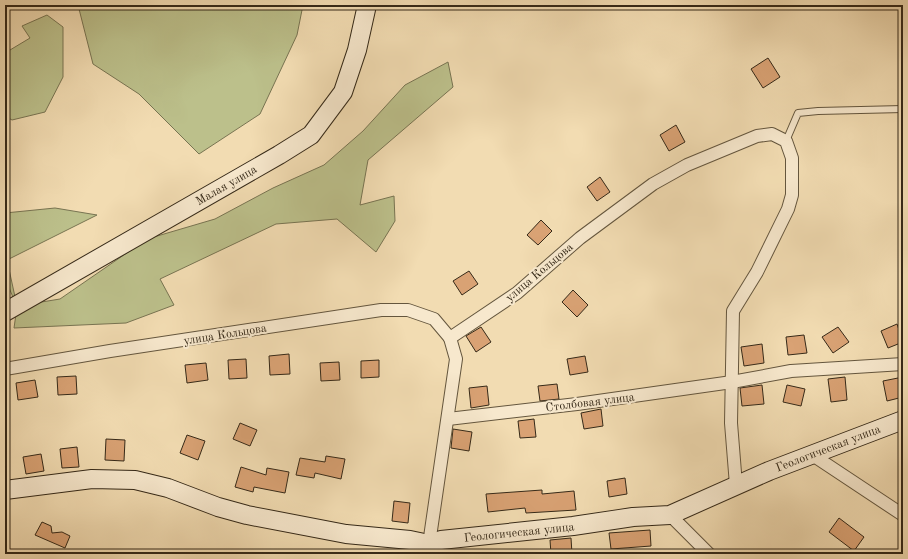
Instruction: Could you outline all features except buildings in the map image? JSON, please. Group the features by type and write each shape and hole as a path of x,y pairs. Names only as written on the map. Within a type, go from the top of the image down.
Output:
{"street":[{"name":"Малая улица","path":"11,309 279,155 310,135 343,92 357,50 367,5"},
{"name":"улица Кольцова","path":"5,369 381,310 408,310 434,319 450,338 517,293 580,238 653,184 688,165 757,136 772,134 786,141"},
{"path":"736,485 731,423 732,311 757,272 788,210 792,195 792,158 786,141"},
{"path":"429,544 456,359 450,338"},
{"name":"Столбовая улица","path":"448,419 577,404 732,382 791,371 903,364"},
{"name":"Геологическая улица","path":"5,490 92,479 135,480 168,488 218,507 247,515 346,534 410,540 429,544 455,538 573,526 633,517 670,515 736,485 811,454 903,420"},
{"path":"811,454 903,515"},
{"path":"670,515 709,554"}],"lane":[{"path":"786,141 798,113 818,110 903,109"}],"green space":[{"path":"78,5 303,5 297,35 260,114 199,154 139,94 93,64"},
{"path":"47,15 63,27 63,77 45,112 12,120 5,116 5,53 30,38 22,26"},
{"path":"448,62 453,87 368,160 360,205 394,196 395,221 376,252 337,219 276,224 160,279 174,305 126,323 14,328 17,307 5,278 5,213 55,208 97,215 7,260 17,306 60,299 147,239 215,219 273,188 324,165 363,131 405,85"}]}
